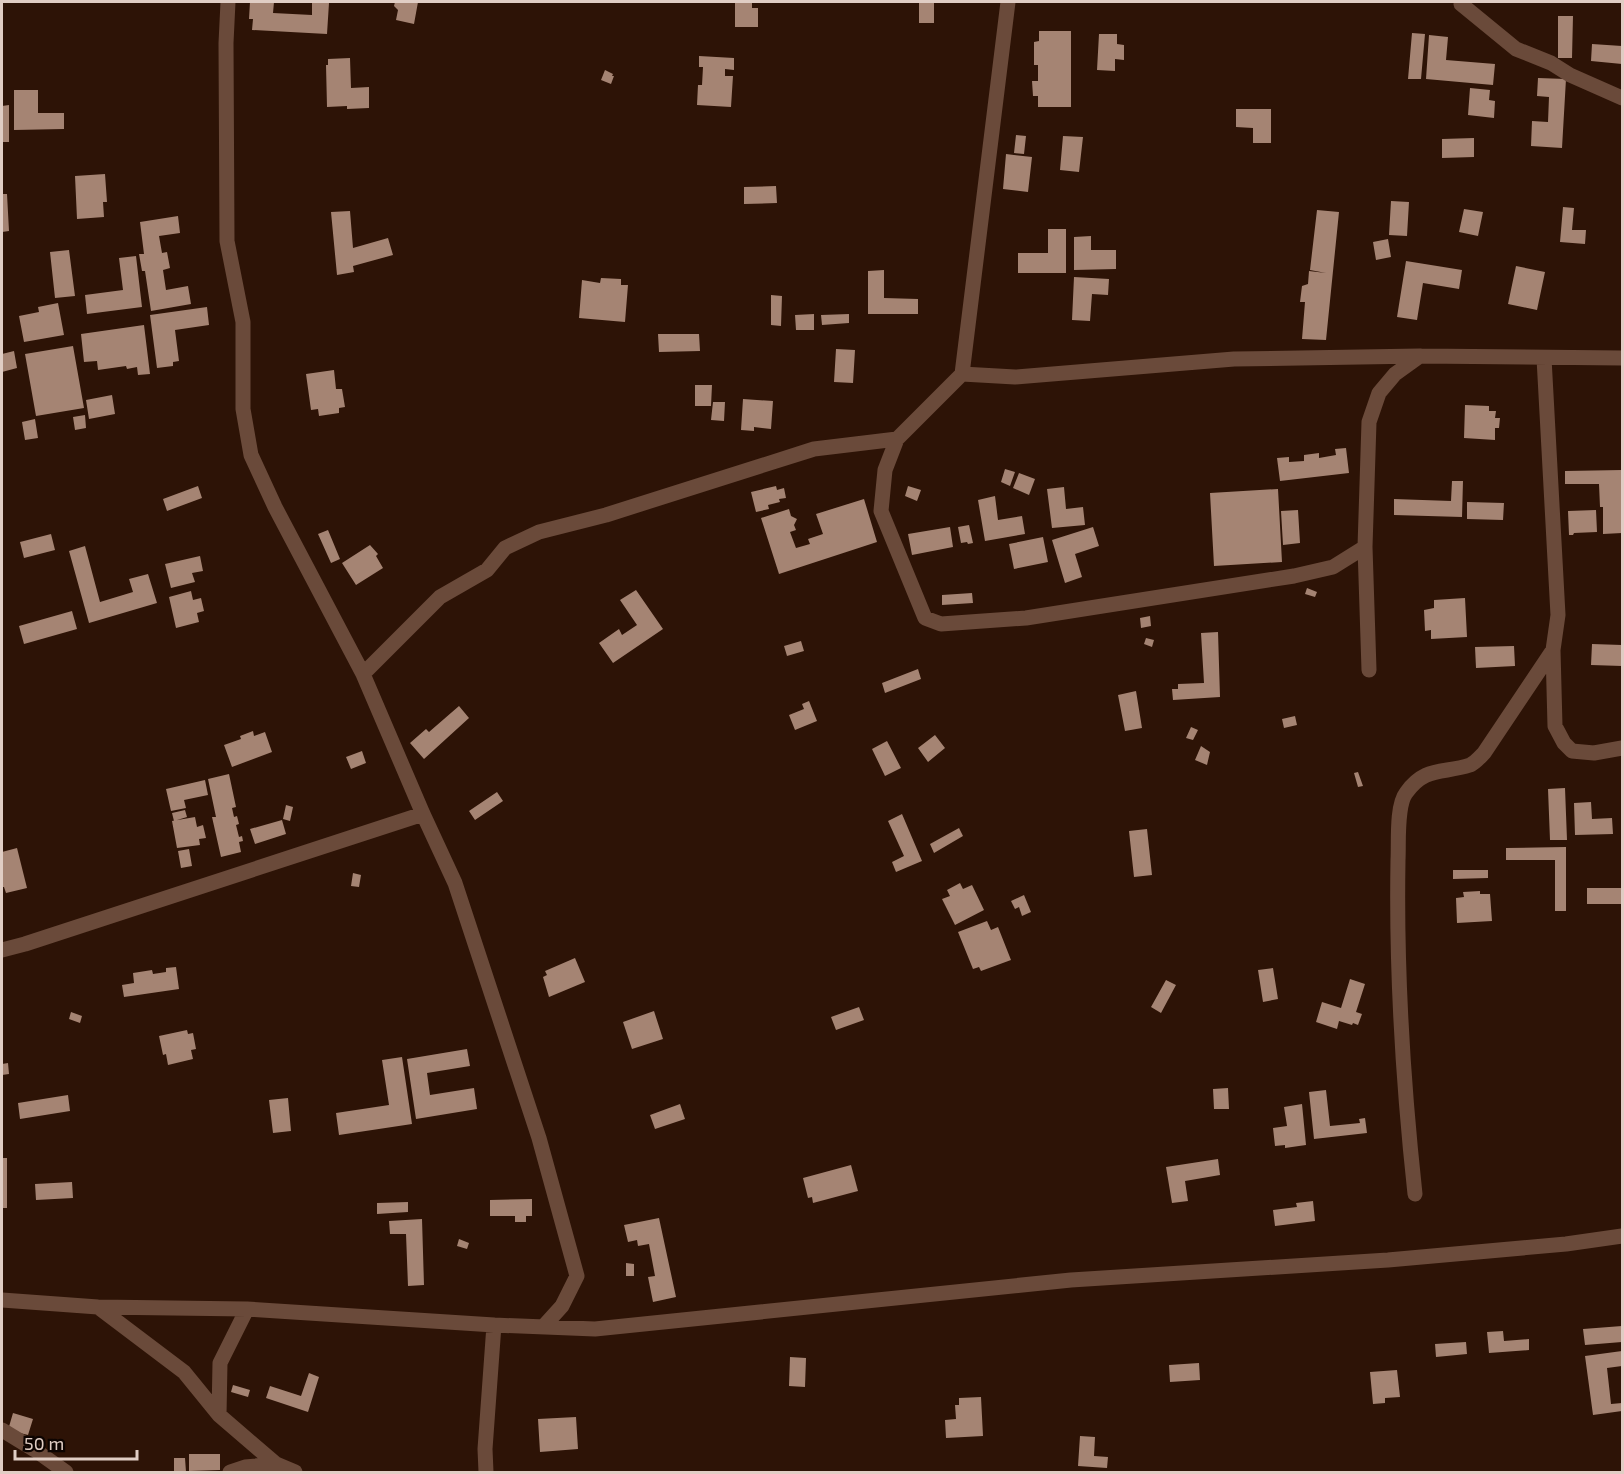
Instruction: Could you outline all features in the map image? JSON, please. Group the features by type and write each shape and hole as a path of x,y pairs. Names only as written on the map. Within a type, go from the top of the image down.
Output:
{"street":[{"path":"228,2 226,43 227,241 243,322 243,409 251,455 275,507 363,674 455,883 539,1138 577,1276 562,1306 543,1327"},
{"path":"1008,2 962,374 897,439 885,470 881,511 925,618 941,624 1026,618 1294,576 1333,567 1365,547"},
{"path":"1461,4 1516,49 1551,63 1570,75 1623,98"},
{"path":"962,374 1015,377 1234,359 1420,356 1623,358"},
{"path":"1370,670 1365,547 1369,422 1379,393 1395,374 1420,356"},
{"path":"1544,358 1558,615 1553,650 1555,726 1564,743 1572,751 1594,753 1623,748"},
{"path":"363,674 440,597 487,570 505,548 539,532 606,515 814,449 897,439"},
{"path":"1415,1194 1409,1143 1397,929 1399,822 1404,796 1417,779 1436,771 1472,764 1484,753 1553,650"},
{"path":"2,950 423,814"},
{"path":"2,1300 98,1307 247,1309 494,1325 595,1329 1071,1280 1388,1260 1566,1244 1623,1236"},
{"path":"98,1307 184,1372 219,1415 276,1464 295,1473"},
{"path":"219,1415 220,1364 247,1309"},
{"path":"486,1473 485,1449 494,1325"},
{"path":"2,1430 35,1450 66,1473"},
{"path":"230,1473 245,1467 276,1464"}],"building":[{"path":"250,2 274,2 273,13 312,15 312,2 329,3 327,34 252,30 253,19 249,19"},
{"path":"395,2 418,2 414,24 396,20 398,10 394,6"},
{"path":"735,2 752,2 752,8 758,8 758,27 735,27"},
{"path":"919,2 934,2 934,23 919,23"},
{"path":"1558,16 1573,16 1572,58 1558,58"},
{"path":"1039,31 1071,31 1071,107 1038,107 1038,96 1033,96 1032,81 1038,81 1038,65 1034,65 1034,42 1039,41"},
{"path":"1412,33 1425,34 1421,79 1408,79"},
{"path":"1099,34 1117,34 1117,44 1124,45 1124,60 1115,59 1115,71 1097,70"},
{"path":"1429,35 1448,37 1446,60 1495,64 1493,85 1426,79"},
{"path":"1592,44 1622,46 1622,64 1591,61"},
{"path":"699,56 734,58 734,70 725,69 725,76 733,76 731,107 697,105 698,85 702,85 703,67 699,67"},
{"path":"350,58 351,88 369,87 369,108 327,107 326,65 328,65 328,59"},
{"path":"605,70 614,76 611,84 601,80"},
{"path":"1538,78 1566,79 1562,148 1531,146 1532,121 1548,122 1549,97 1537,96"},
{"path":"1470,88 1490,90 1489,100 1495,101 1494,118 1468,115"},
{"path":"14,90 38,90 38,113 64,113 64,129 14,130"},
{"path":"9,105 9,142 2,142 2,106"},
{"path":"1236,109 1271,109 1271,143 1253,143 1253,128 1236,127"},
{"path":"1016,135 1026,136 1024,154 1014,153"},
{"path":"1063,136 1083,137 1079,172 1060,170"},
{"path":"1474,138 1474,157 1442,158 1442,139"},
{"path":"1006,154 1032,157 1028,192 1003,189"},
{"path":"105,174 107,202 103,202 104,217 77,219 75,176"},
{"path":"776,186 777,203 744,204 744,187"},
{"path":"2,194 7,194 9,231 2,232"},
{"path":"1391,201 1409,202 1407,236 1389,235"},
{"path":"1563,207 1574,208 1572,230 1586,230 1585,244 1560,242"},
{"path":"1464,209 1483,212 1478,236 1459,232"},
{"path":"1317,210 1339,212 1326,340 1302,339 1305,302 1300,302 1302,286 1308,284 1309,271 1326,273 1310,270"},
{"path":"350,211 353,248 388,238 393,255 353,266 354,272 337,275 331,212"},
{"path":"178,216 180,233 159,236 162,253 167,252 170,268 163,270 166,290 188,286 191,304 151,311 145,271 142,271 139,254 144,254 140,222"},
{"path":"1048,229 1066,229 1066,273 1018,273 1018,253 1048,253"},
{"path":"1091,236 1091,250 1116,250 1116,269 1074,270 1074,237"},
{"path":"1388,239 1391,257 1376,260 1373,242"},
{"path":"69,250 75,296 55,298 50,252"},
{"path":"136,256 142,307 87,314 85,295 123,290 119,258"},
{"path":"1406,261 1462,270 1459,289 1423,283 1417,320 1397,317"},
{"path":"1516,266 1545,272 1537,310 1508,304"},
{"path":"884,270 884,298 918,299 918,314 868,314 868,271"},
{"path":"1074,277 1109,279 1108,295 1092,294 1090,321 1072,320"},
{"path":"601,278 621,279 621,285 628,285 625,322 579,318 582,280 600,283"},
{"path":"771,295 782,296 781,326 771,325"},
{"path":"58,303 64,335 24,342 19,316 39,312 38,307"},
{"path":"207,307 209,325 175,330 179,361 173,362 173,366 157,368 150,315"},
{"path":"814,314 814,330 796,330 795,315"},
{"path":"849,314 849,323 822,325 821,315"},
{"path":"144,325 150,374 138,375 137,367 127,369 126,366 98,370 97,361 84,362 81,334"},
{"path":"658,334 699,334 700,351 659,352"},
{"path":"73,346 84,408 36,416 25,354"},
{"path":"836,349 855,350 853,383 834,382"},
{"path":"14,351 17,368 2,372 2,354"},
{"path":"334,370 336,389 342,389 345,407 339,408 339,413 319,416 318,409 311,410 306,374"},
{"path":"695,385 712,385 711,406 695,406"},
{"path":"112,395 115,414 89,419 86,400"},
{"path":"743,399 773,401 771,429 754,427 754,431 741,430"},
{"path":"713,402 725,402 724,421 711,420"},
{"path":"1465,405 1489,406 1489,411 1496,411 1495,418 1500,418 1499,428 1495,428 1495,440 1464,438"},
{"path":"85,415 86,428 75,430 73,417"},
{"path":"35,419 38,438 25,440 22,422"},
{"path":"1346,448 1349,473 1280,481 1277,458 1289,457 1289,462 1304,461 1304,455 1319,453 1319,458 1336,455 1335,449"},
{"path":"1005,469 1015,472 1010,486 1001,482"},
{"path":"1622,470 1622,533 1603,534 1603,507 1600,507 1599,484 1565,484 1565,471"},
{"path":"1019,473 1035,479 1029,495 1013,488"},
{"path":"1452,481 1463,481 1462,517 1394,515 1394,499 1451,501"},
{"path":"198,486 202,498 167,511 163,499"},
{"path":"776,486 777,490 784,488 786,498 768,505 769,509 756,512 751,492"},
{"path":"908,486 921,490 917,501 905,496"},
{"path":"1064,487 1066,509 1083,507 1085,525 1052,528 1047,489"},
{"path":"1278,489 1282,562 1214,566 1210,493"},
{"path":"995,496 998,520 1022,516 1025,534 985,541 978,500"},
{"path":"864,499 877,542 779,574 761,518 789,509 791,516 797,519 794,525 796,530 790,532 796,548 810,544 808,539 823,534 816,514"},
{"path":"1467,502 1504,503 1503,520 1467,519"},
{"path":"1298,510 1300,543 1283,545 1281,511"},
{"path":"1596,510 1597,532 1569,535 1568,511"},
{"path":"969,525 973,543 961,543 958,527"},
{"path":"950,527 953,547 912,555 908,534"},
{"path":"1093,527 1099,546 1075,554 1082,577 1065,583 1052,540"},
{"path":"328,530 340,559 331,563 318,534"},
{"path":"51,534 55,550 24,558 20,542"},
{"path":"1043,537 1048,562 1014,569 1009,544"},
{"path":"370,545 378,554 376,556 383,568 356,585 342,563"},
{"path":"85,546 100,602 133,592 129,579 148,574 157,603 89,623 69,551"},
{"path":"200,556 203,571 192,573 195,582 171,588 165,564"},
{"path":"1307,588 1317,592 1315,597 1305,594"},
{"path":"636,590 663,629 613,663 599,643 619,629 622,635 637,625 620,600"},
{"path":"191,591 193,600 201,598 204,611 197,613 199,622 176,628 169,597"},
{"path":"972,593 973,603 942,605 942,595"},
{"path":"1465,598 1467,637 1431,639 1431,630 1425,631 1424,610 1434,608 1434,600"},
{"path":"72,611 77,629 24,644 19,626"},
{"path":"1150,616 1151,626 1141,628 1140,618"},
{"path":"1218,632 1220,697 1173,700 1172,689 1178,689 1178,684 1204,683 1201,633"},
{"path":"1146,638 1154,640 1152,647 1144,644"},
{"path":"801,641 804,651 787,656 784,646"},
{"path":"1592,644 1622,645 1622,666 1591,665"},
{"path":"1514,646 1515,666 1476,668 1475,647"},
{"path":"918,669 921,679 885,693 882,683"},
{"path":"1136,691 1142,728 1125,731 1118,695"},
{"path":"809,701 817,721 795,730 789,715 804,709 802,704"},
{"path":"459,706 469,718 424,759 410,743 426,729 429,732"},
{"path":"1295,716 1297,725 1284,728 1282,719"},
{"path":"1191,727 1198,730 1193,740 1186,738"},
{"path":"253,731 254,736 265,732 272,752 232,767 224,745 241,739 240,736"},
{"path":"935,735 945,748 928,762 918,748"},
{"path":"887,741 901,768 885,776 872,749"},
{"path":"1201,746 1210,752 1207,765 1195,760"},
{"path":"362,751 366,763 351,769 346,757"},
{"path":"1358,772 1363,786 1358,787 1354,773"},
{"path":"229,774 236,807 232,808 239,824 236,825 239,837 242,836 243,841 239,842 241,852 221,857 212,817 216,817 208,779"},
{"path":"205,780 208,795 184,800 186,808 171,811 166,789"},
{"path":"1565,788 1567,840 1550,840 1548,789"},
{"path":"497,792 503,801 475,820 469,811"},
{"path":"1591,802 1592,819 1612,818 1613,834 1575,835 1574,803"},
{"path":"286,805 293,807 290,821 283,819"},
{"path":"185,810 187,817 174,821 172,813"},
{"path":"902,814 922,861 896,872 892,862 904,856 888,821"},
{"path":"195,817 197,827 203,825 206,838 199,839 200,845 177,848 172,821"},
{"path":"282,820 286,834 255,844 250,829"},
{"path":"959,828 963,836 934,853 930,844"},
{"path":"1147,829 1152,875 1134,877 1129,831"},
{"path":"1566,847 1566,911 1555,911 1555,860 1506,860 1506,848"},
{"path":"17,848 27,888 6,893 2,887 2,852"},
{"path":"189,849 192,866 181,868 178,851"},
{"path":"1453,870 1488,870 1488,878 1453,879"},
{"path":"353,873 361,875 359,887 351,886"},
{"path":"960,883 963,889 972,885 984,910 955,925 942,899 950,896 947,890"},
{"path":"1587,888 1622,888 1622,904 1587,904"},
{"path":"1480,891 1480,894 1490,894 1492,921 1457,923 1456,898 1464,897 1463,892"},
{"path":"1024,895 1031,912 1022,916 1019,907 1015,909 1011,901"},
{"path":"987,921 991,930 998,927 1011,960 981,971 979,967 973,969 958,932"},
{"path":"575,958 585,982 549,997 543,977 547,975 545,971"},
{"path":"176,967 179,989 124,997 122,985 134,983 133,973 152,970 153,974 166,972 166,968"},
{"path":"1273,968 1278,999 1263,1002 1258,970"},
{"path":"1350,979 1365,984 1356,1012 1362,1014 1358,1025 1339,1021 1337,1029 1316,1022 1322,1002 1341,1008"},
{"path":"1166,980 1176,985 1161,1013 1151,1007"},
{"path":"859,1007 864,1020 836,1030 831,1017"},
{"path":"654,1011 663,1039 632,1049 623,1022"},
{"path":"71,1012 82,1016 80,1023 69,1019"},
{"path":"187,1030 188,1034 193,1033 196,1049 191,1050 193,1059 168,1065 166,1054 163,1055 159,1036"},
{"path":"467,1049 470,1066 427,1073 430,1095 474,1088 477,1109 416,1119 407,1059"},
{"path":"402,1057 412,1124 339,1135 336,1113 389,1105 382,1060"},
{"path":"8,1063 9,1074 2,1075 2,1064"},
{"path":"1228,1088 1229,1109 1214,1109 1213,1089"},
{"path":"1326,1090 1330,1126 1360,1123 1359,1119 1365,1118 1367,1133 1314,1139 1309,1092"},
{"path":"68,1095 70,1111 20,1119 18,1103"},
{"path":"288,1098 291,1131 273,1133 269,1100"},
{"path":"680,1104 685,1119 655,1129 650,1115"},
{"path":"1302,1104 1306,1145 1285,1148 1285,1145 1275,1146 1273,1128 1287,1126 1284,1107"},
{"path":"2,1158 7,1158 7,1208 2,1208"},
{"path":"1218,1159 1220,1175 1185,1181 1188,1201 1172,1203 1166,1167"},
{"path":"851,1165 858,1191 813,1203 812,1197 808,1198 803,1178"},
{"path":"72,1182 73,1198 36,1200 35,1184"},
{"path":"532,1199 532,1216 526,1216 526,1222 515,1222 515,1216 490,1216 490,1200"},
{"path":"1313,1201 1315,1221 1275,1226 1273,1210 1297,1207 1296,1203"},
{"path":"408,1202 408,1212 377,1214 377,1203"},
{"path":"659,1218 676,1297 653,1302 648,1277 655,1276 649,1244 638,1246 637,1240 628,1242 624,1225"},
{"path":"422,1219 424,1285 408,1286 406,1234 390,1234 389,1221"},
{"path":"459,1239 469,1243 467,1249 457,1246"},
{"path":"626,1263 634,1264 634,1276 626,1276"},
{"path":"1622,1326 1622,1342 1585,1345 1583,1329"},
{"path":"1503,1331 1504,1341 1529,1339 1529,1350 1489,1353 1487,1332"},
{"path":"1466,1342 1467,1354 1436,1357 1435,1344"},
{"path":"1622,1351 1622,1366 1607,1368 1611,1404 1622,1403 1622,1411 1593,1415 1585,1356"},
{"path":"790,1357 806,1358 805,1387 789,1386"},
{"path":"1199,1363 1200,1380 1170,1382 1169,1365"},
{"path":"1397,1370 1400,1397 1385,1398 1385,1403 1373,1404 1370,1372"},
{"path":"309,1373 319,1377 308,1412 266,1398 270,1386 301,1396"},
{"path":"233,1385 250,1390 248,1397 231,1392"},
{"path":"981,1397 983,1436 946,1438 945,1420 956,1419 955,1405 959,1405 959,1398"},
{"path":"13,1413 33,1419 28,1435 8,1430"},
{"path":"576,1417 578,1449 540,1452 538,1419"},
{"path":"1080,1436 1095,1437 1094,1456 1108,1457 1107,1468 1078,1466"},
{"path":"189,1454 220,1454 220,1470 189,1471"},
{"path":"174,1458 185,1458 186,1472 174,1472"}]}
